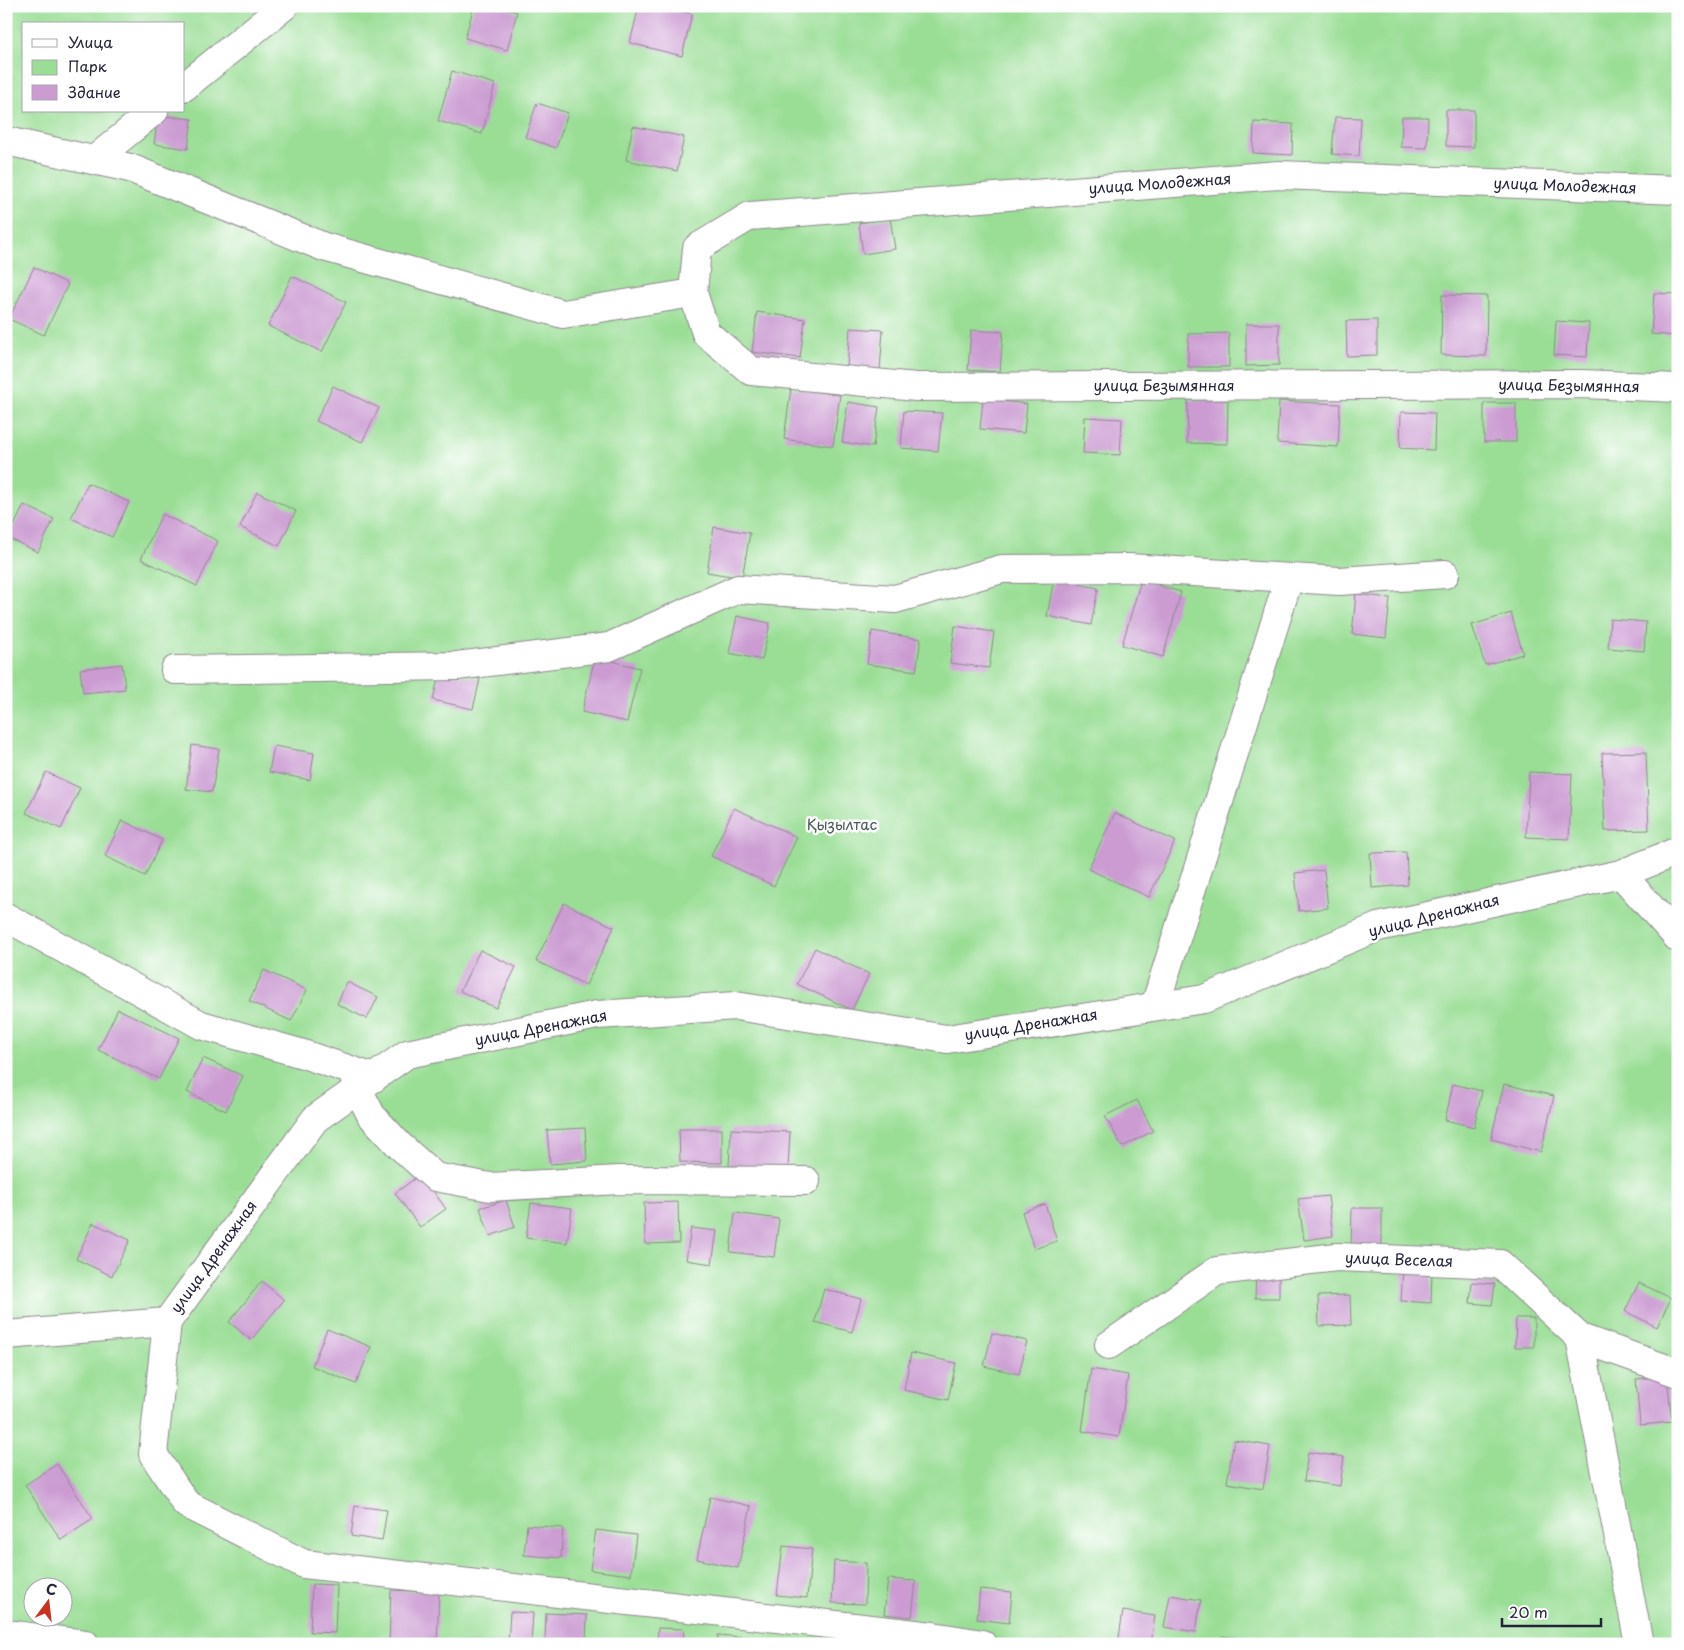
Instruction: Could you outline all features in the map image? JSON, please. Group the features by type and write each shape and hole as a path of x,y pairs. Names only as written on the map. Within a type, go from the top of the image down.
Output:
{"street":[{"path":"185,87 284,6"},
{"path":"94,160 153,112"},
{"path":"6,141 130,168 324,247 563,314 693,293"},
{"name":"улица Молодежная","path":"693,293 698,248 750,216 1279,175 1678,190"},
{"name":"улица Безымянная","path":"693,293 706,333 751,371 916,387 1582,384 1678,388"},
{"path":"175,670 457,666 609,647 738,589 895,599 1002,569 1128,568 1339,581 1444,574"},
{"path":"1154,1006 1288,578"},
{"name":"улица Дренажная","path":"982,1644 933,1636 304,1564 186,1504 152,1454 167,1322 315,1119 407,1054 598,1014 736,1006 946,1039 1204,999 1378,927 1621,874 1678,851"},
{"path":"1621,874 1678,938"},
{"path":"6,917 201,1025 304,1054 366,1083 371,1115 400,1146 435,1177 490,1187 620,1180 806,1180"},
{"name":"улица Веселая","path":"1110,1345 1217,1271 1337,1257 1500,1264 1580,1338 1678,1372"},
{"path":"6,1335 167,1322"},
{"path":"1580,1338 1639,1644"},
{"path":"6,1634 85,1644"}],"green space":[{"name":"Қызылтас","path":"6,6 1678,6 1678,1644 6,1644"}],"building":[{"path":"474,6 498,6 517,12 507,50 465,38"},
{"path":"639,6 661,6 692,14 682,56 630,43"},
{"path":"452,71 495,84 482,134 438,121"},
{"path":"537,103 568,113 556,148 525,137"},
{"path":"1446,110 1474,110 1474,147 1446,146"},
{"path":"158,115 192,119 188,149 154,144"},
{"path":"1335,117 1361,118 1359,156 1332,154"},
{"path":"1402,117 1428,117 1427,148 1401,147"},
{"path":"1254,122 1293,124 1292,155 1253,153"},
{"path":"633,126 684,137 677,171 626,160"},
{"path":"890,218 895,249 863,254 859,223"},
{"path":"34,267 68,284 44,335 9,319"},
{"path":"292,276 346,302 322,352 268,326"},
{"path":"1654,293 1678,294 1678,336 1651,334"},
{"path":"1442,295 1487,296 1486,356 1441,355"},
{"path":"757,312 805,319 800,358 752,352"},
{"path":"1377,320 1377,355 1347,356 1346,321"},
{"path":"1556,321 1589,323 1587,357 1554,355"},
{"path":"1246,324 1279,324 1279,365 1246,366"},
{"path":"850,328 883,330 880,370 847,367"},
{"path":"971,330 1003,332 1000,372 968,370"},
{"path":"1229,333 1229,367 1188,367 1188,334"},
{"path":"333,386 379,408 362,442 316,421"},
{"path":"791,388 840,395 833,446 784,439"},
{"path":"983,399 1027,404 1024,433 980,429"},
{"path":"1188,400 1228,400 1227,444 1187,443"},
{"path":"1279,401 1340,404 1338,447 1277,443"},
{"path":"848,402 879,407 873,447 842,442"},
{"path":"1484,403 1516,403 1516,442 1484,442"},
{"path":"904,411 942,413 938,451 901,448"},
{"path":"1401,412 1435,413 1434,450 1400,448"},
{"path":"1085,417 1122,419 1120,455 1083,453"},
{"path":"88,483 129,502 112,537 71,518"},
{"path":"257,492 296,511 279,546 240,527"},
{"path":"24,505 54,519 38,552 8,538"},
{"path":"162,514 218,541 197,586 141,559"},
{"path":"714,527 750,533 742,578 707,572"},
{"path":"1054,579 1098,588 1091,625 1047,616"},
{"path":"1141,580 1181,592 1163,657 1122,645"},
{"path":"1356,594 1390,598 1386,638 1352,634"},
{"path":"1511,613 1523,654 1485,665 1472,625"},
{"path":"737,616 770,623 762,660 729,653"},
{"path":"1610,619 1646,622 1644,651 1608,648"},
{"path":"955,626 994,632 989,668 950,663"},
{"path":"872,631 921,639 916,671 867,664"},
{"path":"595,657 640,668 627,722 582,712"},
{"path":"122,664 125,689 83,693 80,669"},
{"path":"440,670 480,679 473,709 433,700"},
{"path":"192,745 219,749 212,792 186,789"},
{"path":"274,746 314,753 310,780 269,772"},
{"path":"1646,752 1649,830 1605,831 1602,753"},
{"path":"46,772 80,788 61,829 26,813"},
{"path":"1529,772 1572,774 1569,839 1526,837"},
{"path":"734,808 797,837 774,886 711,856"},
{"path":"1115,813 1175,841 1149,897 1088,869"},
{"path":"122,820 162,840 145,876 105,856"},
{"path":"1406,852 1408,885 1372,888 1370,853"},
{"path":"1324,870 1328,908 1299,911 1295,873"},
{"path":"564,903 614,927 586,985 536,961"},
{"path":"815,948 869,974 852,1010 797,984"},
{"path":"480,950 516,967 496,1008 460,991"},
{"path":"264,970 307,990 291,1021 249,1001"},
{"path":"347,982 378,997 367,1019 337,1004"},
{"path":"118,1009 179,1038 159,1079 98,1050"},
{"path":"203,1058 243,1076 226,1111 187,1092"},
{"path":"1453,1084 1482,1091 1474,1127 1445,1120"},
{"path":"1504,1084 1554,1096 1541,1152 1491,1139"},
{"path":"1137,1100 1153,1131 1122,1147 1105,1116"},
{"path":"585,1128 587,1161 550,1164 547,1130"},
{"path":"679,1129 722,1129 722,1163 680,1162"},
{"path":"731,1129 790,1132 788,1168 729,1166"},
{"path":"421,1174 446,1209 420,1227 395,1193"},
{"path":"1328,1196 1333,1236 1304,1240 1298,1199"},
{"path":"506,1200 515,1227 490,1236 480,1208"},
{"path":"678,1202 679,1243 645,1244 644,1203"},
{"path":"531,1203 572,1208 567,1243 526,1238"},
{"path":"1045,1204 1057,1241 1034,1249 1022,1212"},
{"path":"1352,1208 1382,1208 1382,1248 1351,1248"},
{"path":"735,1213 779,1219 774,1257 730,1252"},
{"path":"93,1223 130,1240 112,1276 76,1259"},
{"path":"691,1228 717,1231 712,1264 686,1260"},
{"path":"1403,1269 1432,1270 1431,1303 1401,1301"},
{"path":"1256,1272 1279,1272 1279,1298 1255,1298"},
{"path":"262,1281 284,1300 251,1340 229,1322"},
{"path":"1472,1282 1495,1284 1492,1305 1470,1303"},
{"path":"1639,1283 1671,1298 1657,1327 1625,1311"},
{"path":"824,1289 861,1299 852,1332 815,1322"},
{"path":"1350,1295 1351,1325 1319,1326 1318,1296"},
{"path":"1516,1318 1534,1318 1534,1347 1515,1347"},
{"path":"327,1329 371,1347 356,1384 312,1366"},
{"path":"992,1333 1027,1341 1019,1374 984,1366"},
{"path":"911,1353 956,1363 948,1400 904,1390"},
{"path":"1091,1369 1128,1375 1119,1437 1082,1431"},
{"path":"1667,1376 1672,1422 1640,1425 1636,1379"},
{"path":"1234,1440 1270,1446 1263,1489 1227,1483"},
{"path":"1308,1452 1344,1457 1340,1486 1304,1481"},
{"path":"57,1464 93,1519 61,1540 25,1485"},
{"path":"710,1497 751,1506 738,1568 697,1559"},
{"path":"355,1506 387,1510 382,1541 351,1536"},
{"path":"527,1525 563,1528 561,1558 524,1555"},
{"path":"596,1530 636,1535 631,1575 590,1570"},
{"path":"783,1546 812,1549 807,1598 777,1595"},
{"path":"834,1561 866,1563 865,1604 832,1603"},
{"path":"888,1579 916,1581 912,1617 884,1614"},
{"path":"312,1584 337,1585 335,1633 310,1632"},
{"path":"980,1589 1012,1592 1009,1623 977,1619"},
{"path":"391,1590 439,1592 437,1644 389,1644"},
{"path":"1170,1595 1201,1600 1196,1632 1164,1627"},
{"path":"1123,1611 1155,1616 1151,1644 1118,1644"},
{"path":"510,1612 533,1613 531,1644 508,1643"},
{"path":"546,1613 587,1615 586,1642 545,1640"},
{"path":"658,1628 684,1629 683,1644 657,1644"},
{"path":"718,1635 755,1638 754,1644 717,1644"},
{"path":"1222,1636 1252,1639 1251,1644 1221,1644"},
{"path":"806,1641 823,1642 823,1644 806,1644"},
{"path":"1382,1641 1394,1643 1394,1644 1382,1644"}]}
